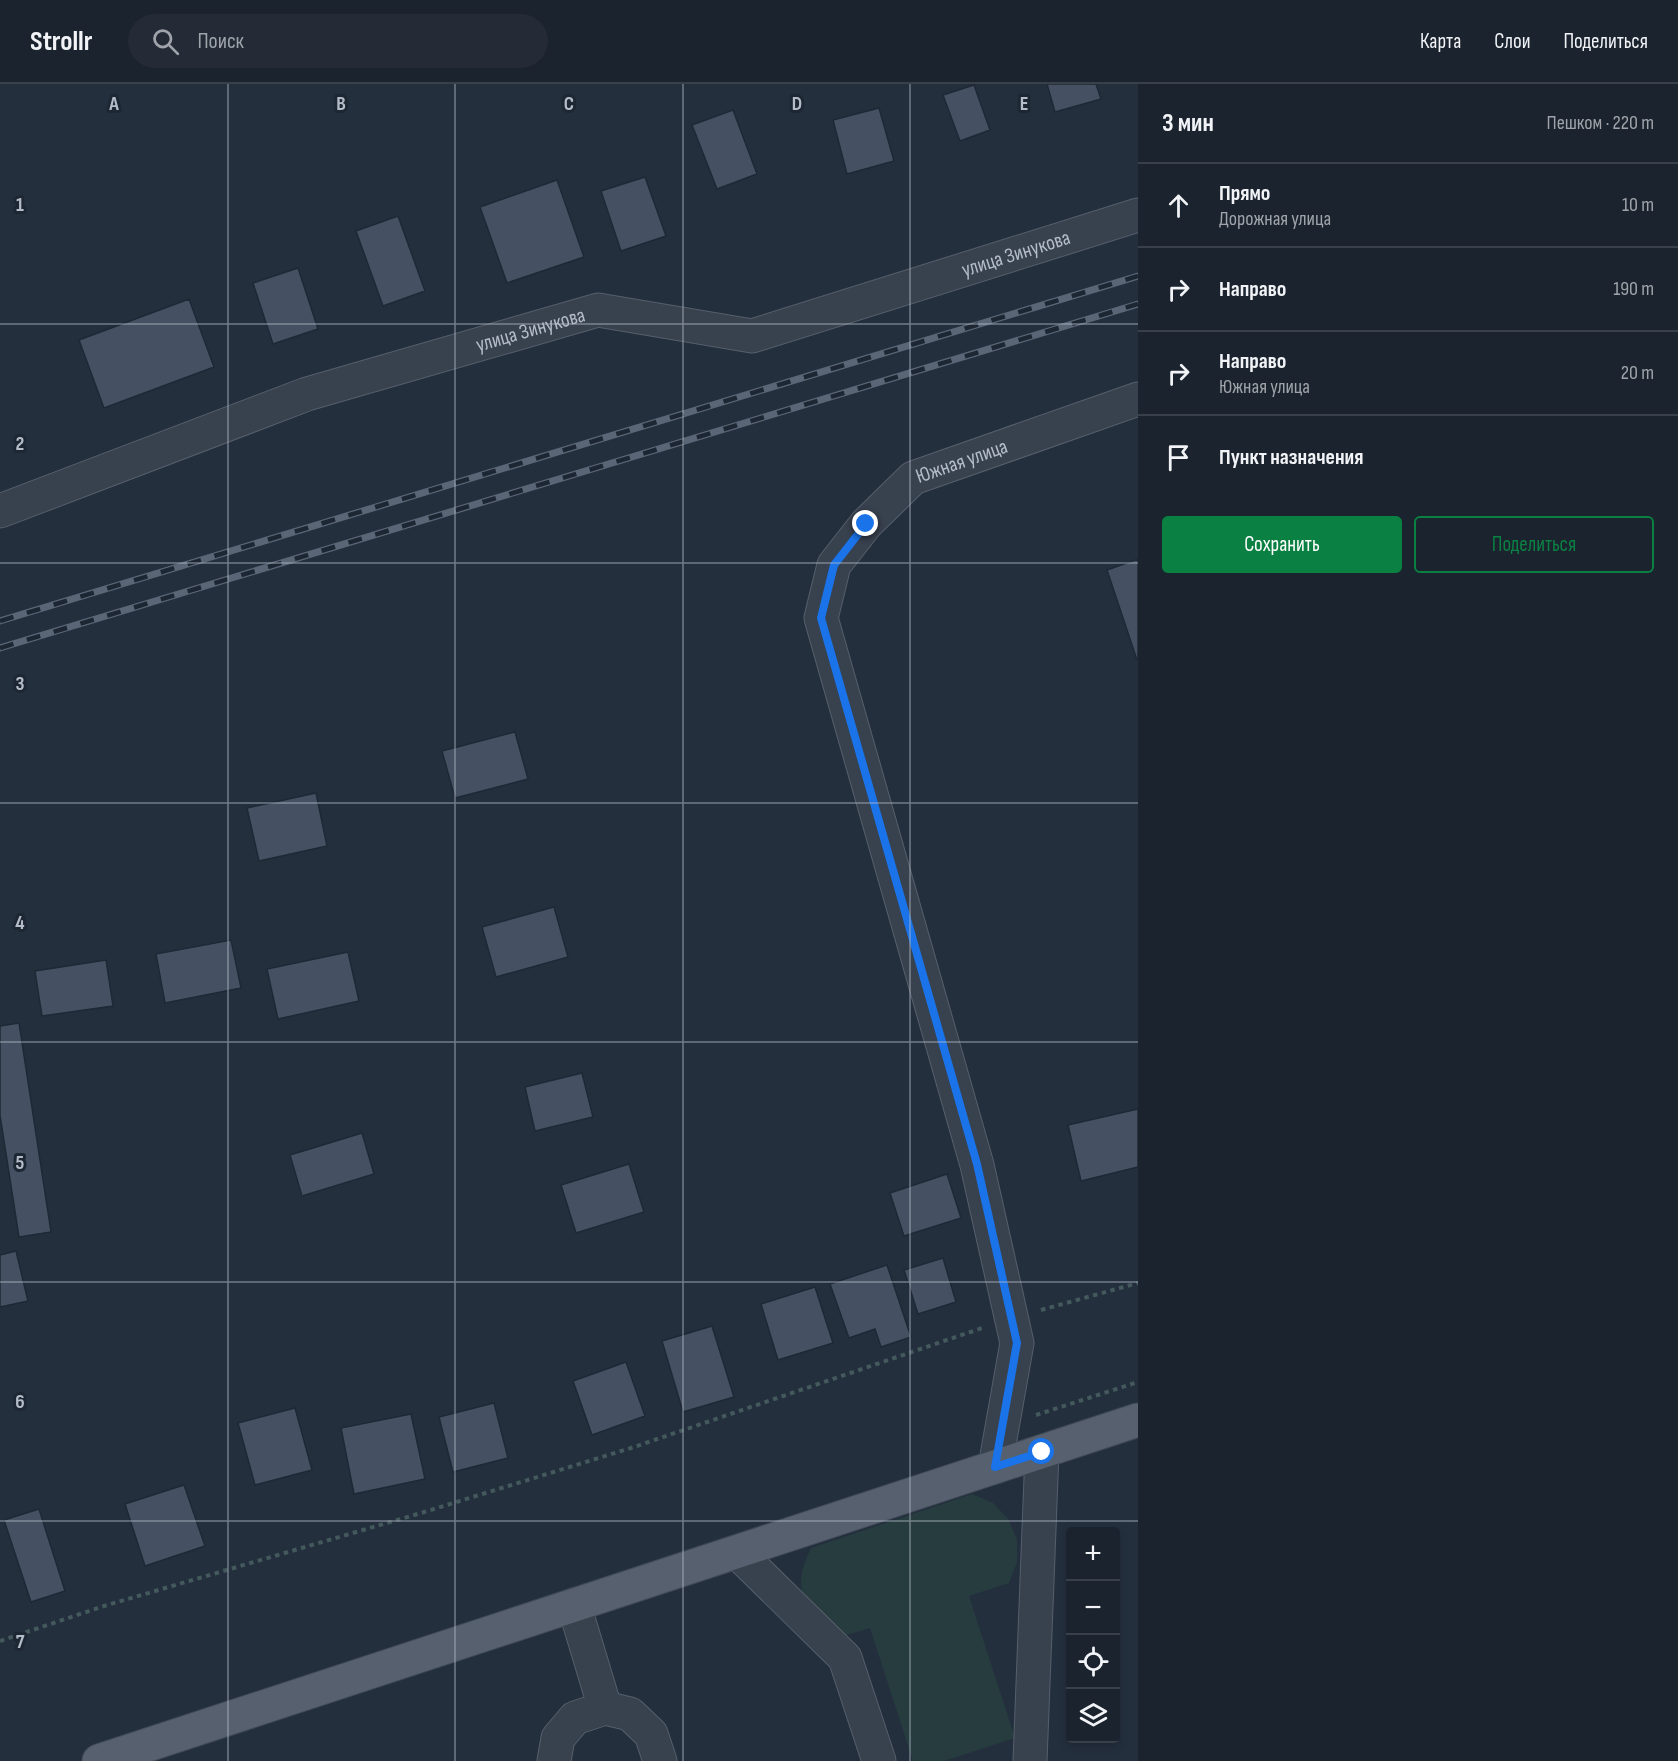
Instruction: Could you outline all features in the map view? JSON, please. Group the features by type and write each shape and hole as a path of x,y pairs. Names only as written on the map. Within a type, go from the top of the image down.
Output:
{"main road":[{"path":"99,1761 1138,1420"}],"street":[{"name":"улица Зинукова","path":"0,511 307,394 598,310 752,336 1138,215"},
{"name":"Южная улица","path":"1012,1318 977,1164 821,618 834,565 866,524 913,478 1138,399"},
{"path":"995,1467 1017,1343 1012,1318"},
{"path":"1030,1761 1042,1452"},
{"path":"736,1552 845,1658 879,1761"},
{"path":"574,1605 605,1708"},
{"path":"554,1761 558,1738 574,1718 605,1708 630,1714 651,1734 660,1761"}],"path":[{"path":"0,1641 104,1606 421,1513 631,1448 1012,1318 1138,1283"},
{"path":"1003,1425 1138,1382"}],"green space":[{"path":"972,1494 993,1503 1008,1519 1017,1540 1017,1562 1009,1583 969,1596 1015,1738 944,1761 913,1761 870,1628 843,1636 805,1599 801,1586 802,1573 811,1548"}],"building":[{"path":"1047,84 1096,84 1101,99 1055,112"},
{"path":"974,85 990,130 960,141 943,95"},
{"path":"879,108 894,161 847,174 833,120"},
{"path":"733,110 757,174 717,189 692,125"},
{"path":"645,177 666,236 621,251 601,191"},
{"path":"557,180 584,257 507,283 480,207"},
{"path":"398,216 425,291 383,306 356,231"},
{"path":"298,268 318,329 273,344 253,283"},
{"path":"189,299 214,367 104,408 79,340"},
{"path":"1138,559 1138,660 1137,660 1107,570"},
{"path":"515,732 528,779 455,798 442,751"},
{"path":"316,793 327,846 259,861 247,808"},
{"path":"554,907 568,957 496,977 482,927"},
{"path":"231,940 241,988 165,1003 156,954"},
{"path":"348,952 359,1001 278,1019 267,969"},
{"path":"106,960 113,1006 42,1016 35,971"},
{"path":"19,1023 51,1232 19,1237 0,1115 0,1026"},
{"path":"582,1073 593,1117 535,1131 525,1087"},
{"path":"1138,1109 1138,1167 1081,1181 1068,1125"},
{"path":"362,1133 374,1174 302,1196 290,1155"},
{"path":"629,1164 644,1212 576,1233 561,1185"},
{"path":"947,1174 961,1218 904,1236 890,1193"},
{"path":"16,1251 28,1301 0,1307 0,1255"},
{"path":"943,1258 956,1302 918,1314 904,1270"},
{"path":"887,1265 911,1337 881,1347 875,1329 849,1338 830,1284"},
{"path":"815,1287 833,1343 778,1360 761,1304"},
{"path":"712,1326 734,1397 683,1412 662,1341"},
{"path":"626,1362 645,1416 592,1435 573,1381"},
{"path":"494,1403 508,1458 453,1472 439,1417"},
{"path":"295,1408 312,1470 255,1485 238,1423"},
{"path":"411,1414 425,1479 354,1494 341,1428"},
{"path":"184,1485 205,1546 145,1566 125,1504"},
{"path":"39,1509 65,1591 31,1602 4,1520"}],"railway":[{"path":"0,621 1138,276"},
{"path":"0,648 1138,304"}],"route":[{"path":"866,524 834,565 821,618 977,1164 1017,1343 995,1467 1042,1452"}]}
